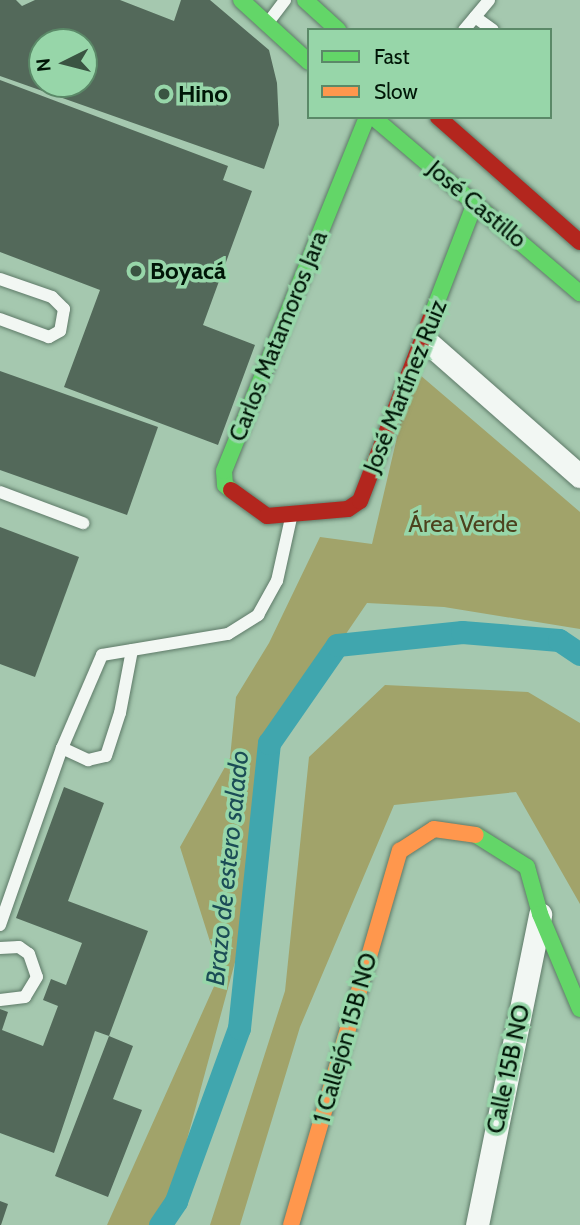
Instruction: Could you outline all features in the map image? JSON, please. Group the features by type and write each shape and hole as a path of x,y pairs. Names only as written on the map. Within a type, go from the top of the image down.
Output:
{"street":[{"path":"241,0 307,60"},
{"path":"306,0 336,28"},
{"name":"Carlos Matamoros Jara","path":"291,517 267,516 243,502 222,478 366,119"},
{"name":"José Castillo","path":"440,119 568,246 580,293"},
{"name":"José Castillo","path":"384,121 475,203 568,246"},
{"name":"José Martínez Ruiz","path":"291,517 334,512 360,501 425,340 475,203"},
{"path":"425,340 580,476"},
{"name":"1 Callejón 15B NO","path":"290,1225 400,851 434,829 480,835 527,867 540,914"},
{"path":"540,914 580,1009"},
{"name":"Calle 15B NO","path":"477,1225 540,914"}],"lane":[{"path":"267,24 285,0"},
{"path":"466,28 489,0"},
{"path":"475,17 490,28"},
{"path":"0,279 52,297 64,309 60,331 50,337 0,319"},
{"path":"0,492 83,523"},
{"path":"0,925 62,748 102,655 228,634 258,615 277,581 291,517"},
{"path":"62,748 88,760 106,755 120,713 132,650"},
{"path":"0,948 19,947 29,954 37,977 24,997 0,1000"}],"green space":[{"name":"Área Verde","path":"413,369 580,512 580,629 444,607 367,603 262,757 251,903 172,1195 156,1225 107,1225 220,973 180,847 230,758 236,697 269,643 320,537 372,544"},
{"path":"385,685 528,692 580,723 580,904 516,792 394,805 300,1027 240,1225 210,1225 285,991 309,757"}],"building":[{"name":"Hino","path":"0,0 16,0 22,6 35,0 120,0 174,21 181,0 210,0 269,50 277,83 279,125 264,169 62,98 98,98 98,28 28,28 28,86 0,76"},
{"name":"Boyacá","path":"0,80 28,91 28,98 48,98 228,166 223,180 252,191 203,325 255,345 218,445 64,387 100,290 0,252"},
{"path":"0,371 158,427 127,515 0,470"},
{"path":"0,527 79,557 35,677 0,664"},
{"path":"64,787 104,803 68,901 148,931 109,1036 95,1031 54,1153 0,1133 0,1009 8,1012 2,1030 43,1046 58,1006 43,1000 51,979 66,985 82,943 16,918"},
{"path":"109,1036 133,1046 113,1099 142,1110 108,1197 55,1176"},
{"path":"0,1201 8,1204 1,1225 0,1225"}],"waterway":[{"name":"Brazo de estero salado","path":"160,1225 176,1201 239,1028 269,743 337,645 462,632 559,640 580,654"}],"traffic: fast":[{"path":"241,0 307,60"},
{"path":"305,0 336,28"},
{"path":"231,490 225,485 224,471 366,119"},
{"path":"375,119 580,293"},
{"path":"431,317 475,203"},
{"path":"476,835 527,867 540,914 580,1009"}],"traffic: slow":[{"path":"291,1225 400,851 434,829 476,835"}],"traffic: jam":[{"path":"440,119 580,242"},
{"path":"231,490 267,516 348,509 360,501 431,317"}],"place":[{"name":"Hino","path":"164,94"},
{"name":"Boyacá","path":"136,271"}]}
